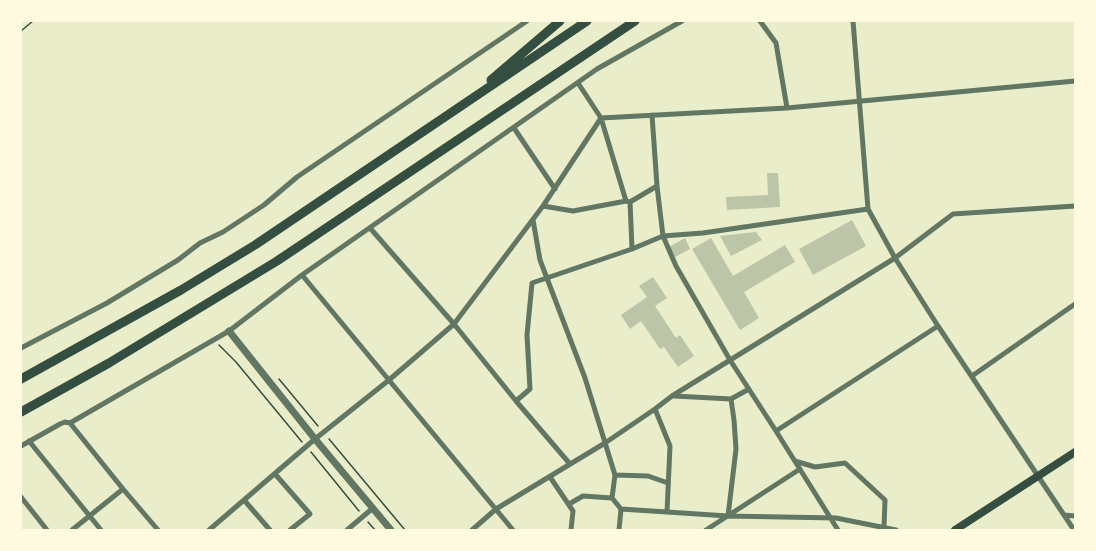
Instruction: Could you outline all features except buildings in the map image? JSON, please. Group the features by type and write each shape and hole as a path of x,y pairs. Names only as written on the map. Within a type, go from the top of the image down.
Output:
{"highway":[{"path":"459,107 560,21"},
{"path":"21,379 181,290 255,245 587,21"},
{"path":"21,412 109,363 277,261 635,21"}],"main road":[{"path":"955,530 1075,452"}],"street":[{"path":"21,348 107,303 178,260 200,243 223,232 264,205 297,177 527,21"},
{"path":"21,446 60,424 70,423 229,331 302,275 597,69 682,21"},
{"path":"760,21 776,43 787,108"},
{"path":"853,21 868,208 938,326 1074,530"},
{"path":"601,118 787,108 1075,81"},
{"path":"578,83 601,118 628,201 632,249"},
{"path":"652,115 663,236 676,266 730,360 838,530"},
{"path":"212,529 306,446 389,380 454,324 543,206 601,118"},
{"path":"514,128 555,189"},
{"path":"543,206 573,211 628,201 657,186"},
{"path":"472,530 496,510 656,409 672,396 896,258 953,214 1075,206"},
{"path":"516,401 530,389 527,335 532,283 663,236 703,233 868,208"},
{"path":"533,220 540,260 585,378 615,475 612,498 621,509 619,530"},
{"path":"370,228 454,324 570,464"},
{"path":"302,275 513,530"},
{"path":"972,376 1075,304"},
{"path":"776,431 938,326"},
{"path":"229,331 315,439 392,530"},
{"path":"672,396 731,399 749,389"},
{"path":"728,516 736,449 731,399"},
{"path":"656,409 670,446 667,512"},
{"path":"70,423 158,530"},
{"path":"29,441 101,530"},
{"path":"795,461 815,467 844,463 885,500 885,527"},
{"path":"706,530 800,469"},
{"path":"274,474 310,514 290,530"},
{"path":"615,475 648,476 668,483"},
{"path":"549,477 573,511 572,530"},
{"path":"72,530 123,489"},
{"path":"569,504 583,496 612,498"},
{"path":"21,497 47,530"},
{"path":"244,500 270,530"},
{"path":"347,530 373,508"},
{"path":"621,509 728,516 836,518 896,530"},
{"path":"1064,515 1075,516"}],"path":[{"path":"21,31 33,21"},
{"path":"219,345 236,362 375,530"}]}
